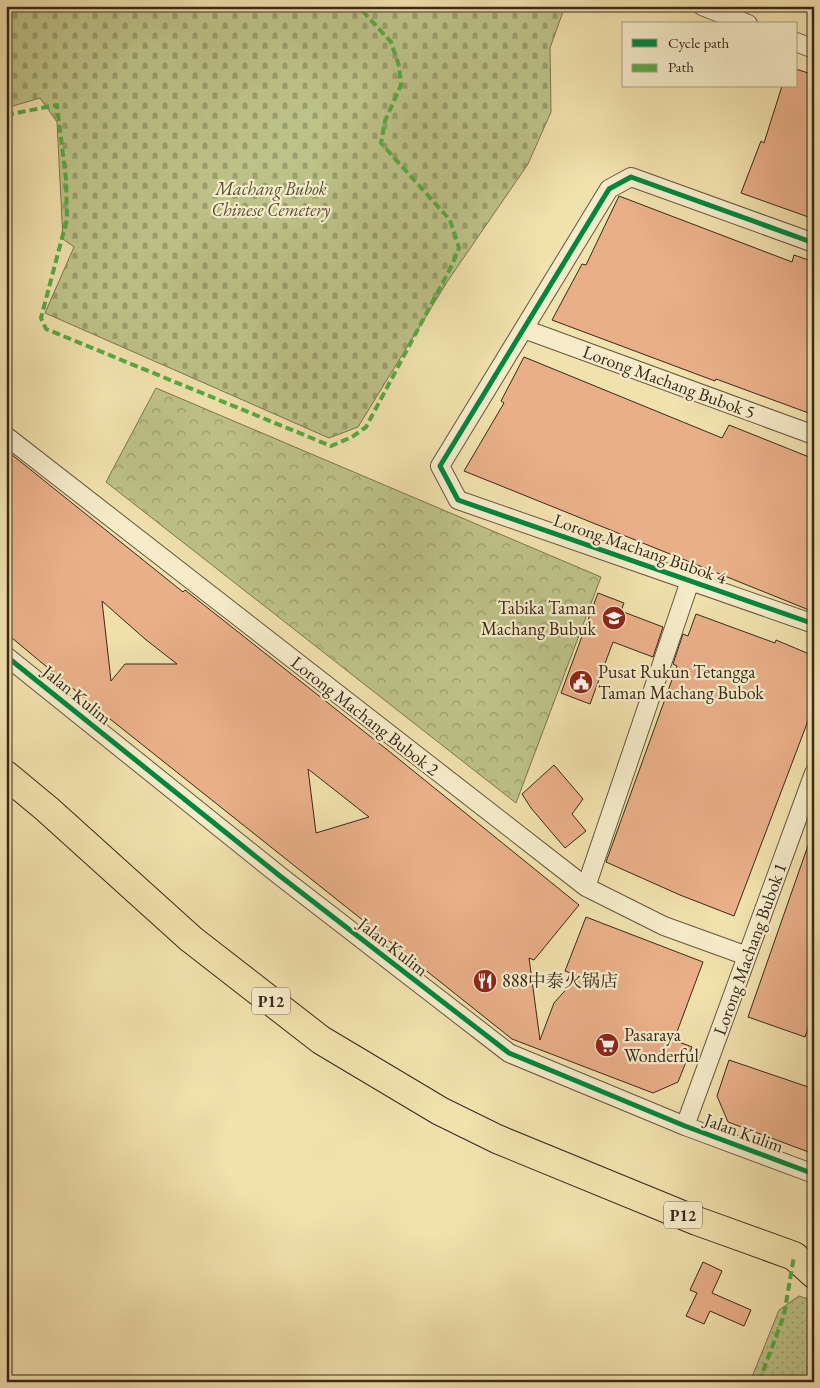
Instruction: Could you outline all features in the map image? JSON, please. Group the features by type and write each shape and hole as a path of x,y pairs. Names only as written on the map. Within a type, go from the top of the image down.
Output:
{"main road":[{"name":"P12","path":"6,775 47,809 191,939 321,1040 395,1085 440,1111 498,1139 697,1221 807,1261"}],"street":[{"path":"702,6 743,22"},
{"path":"798,43 814,49"},
{"path":"524,329 609,189 631,176 814,243"},
{"name":"Lorong Machang Bubok 5","path":"524,329 814,435"},
{"name":"Lorong Machang Bubok 4","path":"524,329 440,466 458,500 814,624"},
{"name":"Lorong Machang Bubok 2","path":"6,436 586,888 664,926 747,956"},
{"path":"586,888 690,581"},
{"name":"Jalan Kulim","path":"6,656 280,876 509,1053 685,1126 814,1174"},
{"name":"Lorong Machang Bubok 1","path":"685,1126 814,773"}],"green space":[{"name":"Machang Bubok Chinese Cemetery","path":"6,6 565,6 550,48 551,112 528,164 447,282 358,427 329,438 45,313 74,247 63,239 57,122 40,98 6,108"},
{"path":"156,388 601,577 516,803 106,482"},
{"path":"799,1296 814,1301 814,1382 750,1382 779,1310"}],"building":[{"path":"798,70 814,75 814,219 741,193 761,141 764,143 781,88 798,88"},
{"path":"619,196 792,262 794,255 814,262 814,415 716,379 715,381 552,320 582,264 586,265"},
{"path":"524,357 722,438 729,425 814,459 814,612 464,471 504,403 501,401"},
{"path":"6,450 183,592 185,590 390,752 579,905 534,960 529,958 540,1040 554,1003 578,976 565,971 586,917 703,962 674,1040 692,1047 678,1082 653,1093 512,1039 95,707 6,633","holes":["102,601 145,639 177,664 125,664 111,681","308,769 369,817 316,833"]},
{"path":"598,593 624,603 621,611 663,627 653,657 613,642 590,704 561,693"},
{"path":"696,614 775,643 776,640 814,656 814,705 734,916 680,895 606,862 677,666 673,664 683,634 688,636"},
{"path":"554,765 583,799 572,814 586,831 565,848 531,808 522,794"},
{"path":"811,837 814,838 814,1011 805,1037 748,1017"},
{"path":"729,1060 814,1089 814,1154 728,1122 717,1096"},
{"path":"703,1262 722,1271 712,1293 751,1310 744,1326 710,1311 704,1324 686,1316 697,1293 690,1290"}],"marked path":[{"path":"6,115 57,105 66,179 67,219 41,318 46,329 331,446 352,437 366,427 450,269 459,248 450,220 381,143 385,121 401,85 399,66 391,42 358,6"},
{"path":"759,1382 784,1315 794,1256"}],"cycle path":[{"path":"814,243 631,177 609,189 440,466 458,500 814,624"},
{"path":"6,656 280,876 509,1053 685,1126 814,1174"}],"place":[{"name":"Tabika Taman Machang Bubuk","path":"614,618"},
{"name":"Pusat Rukun Tetangga Taman Machang Bubok","path":"581,682"},
{"name":"888中泰火锅店","path":"485,981"},
{"name":"Pasaraya Wonderful","path":"607,1045"}]}
